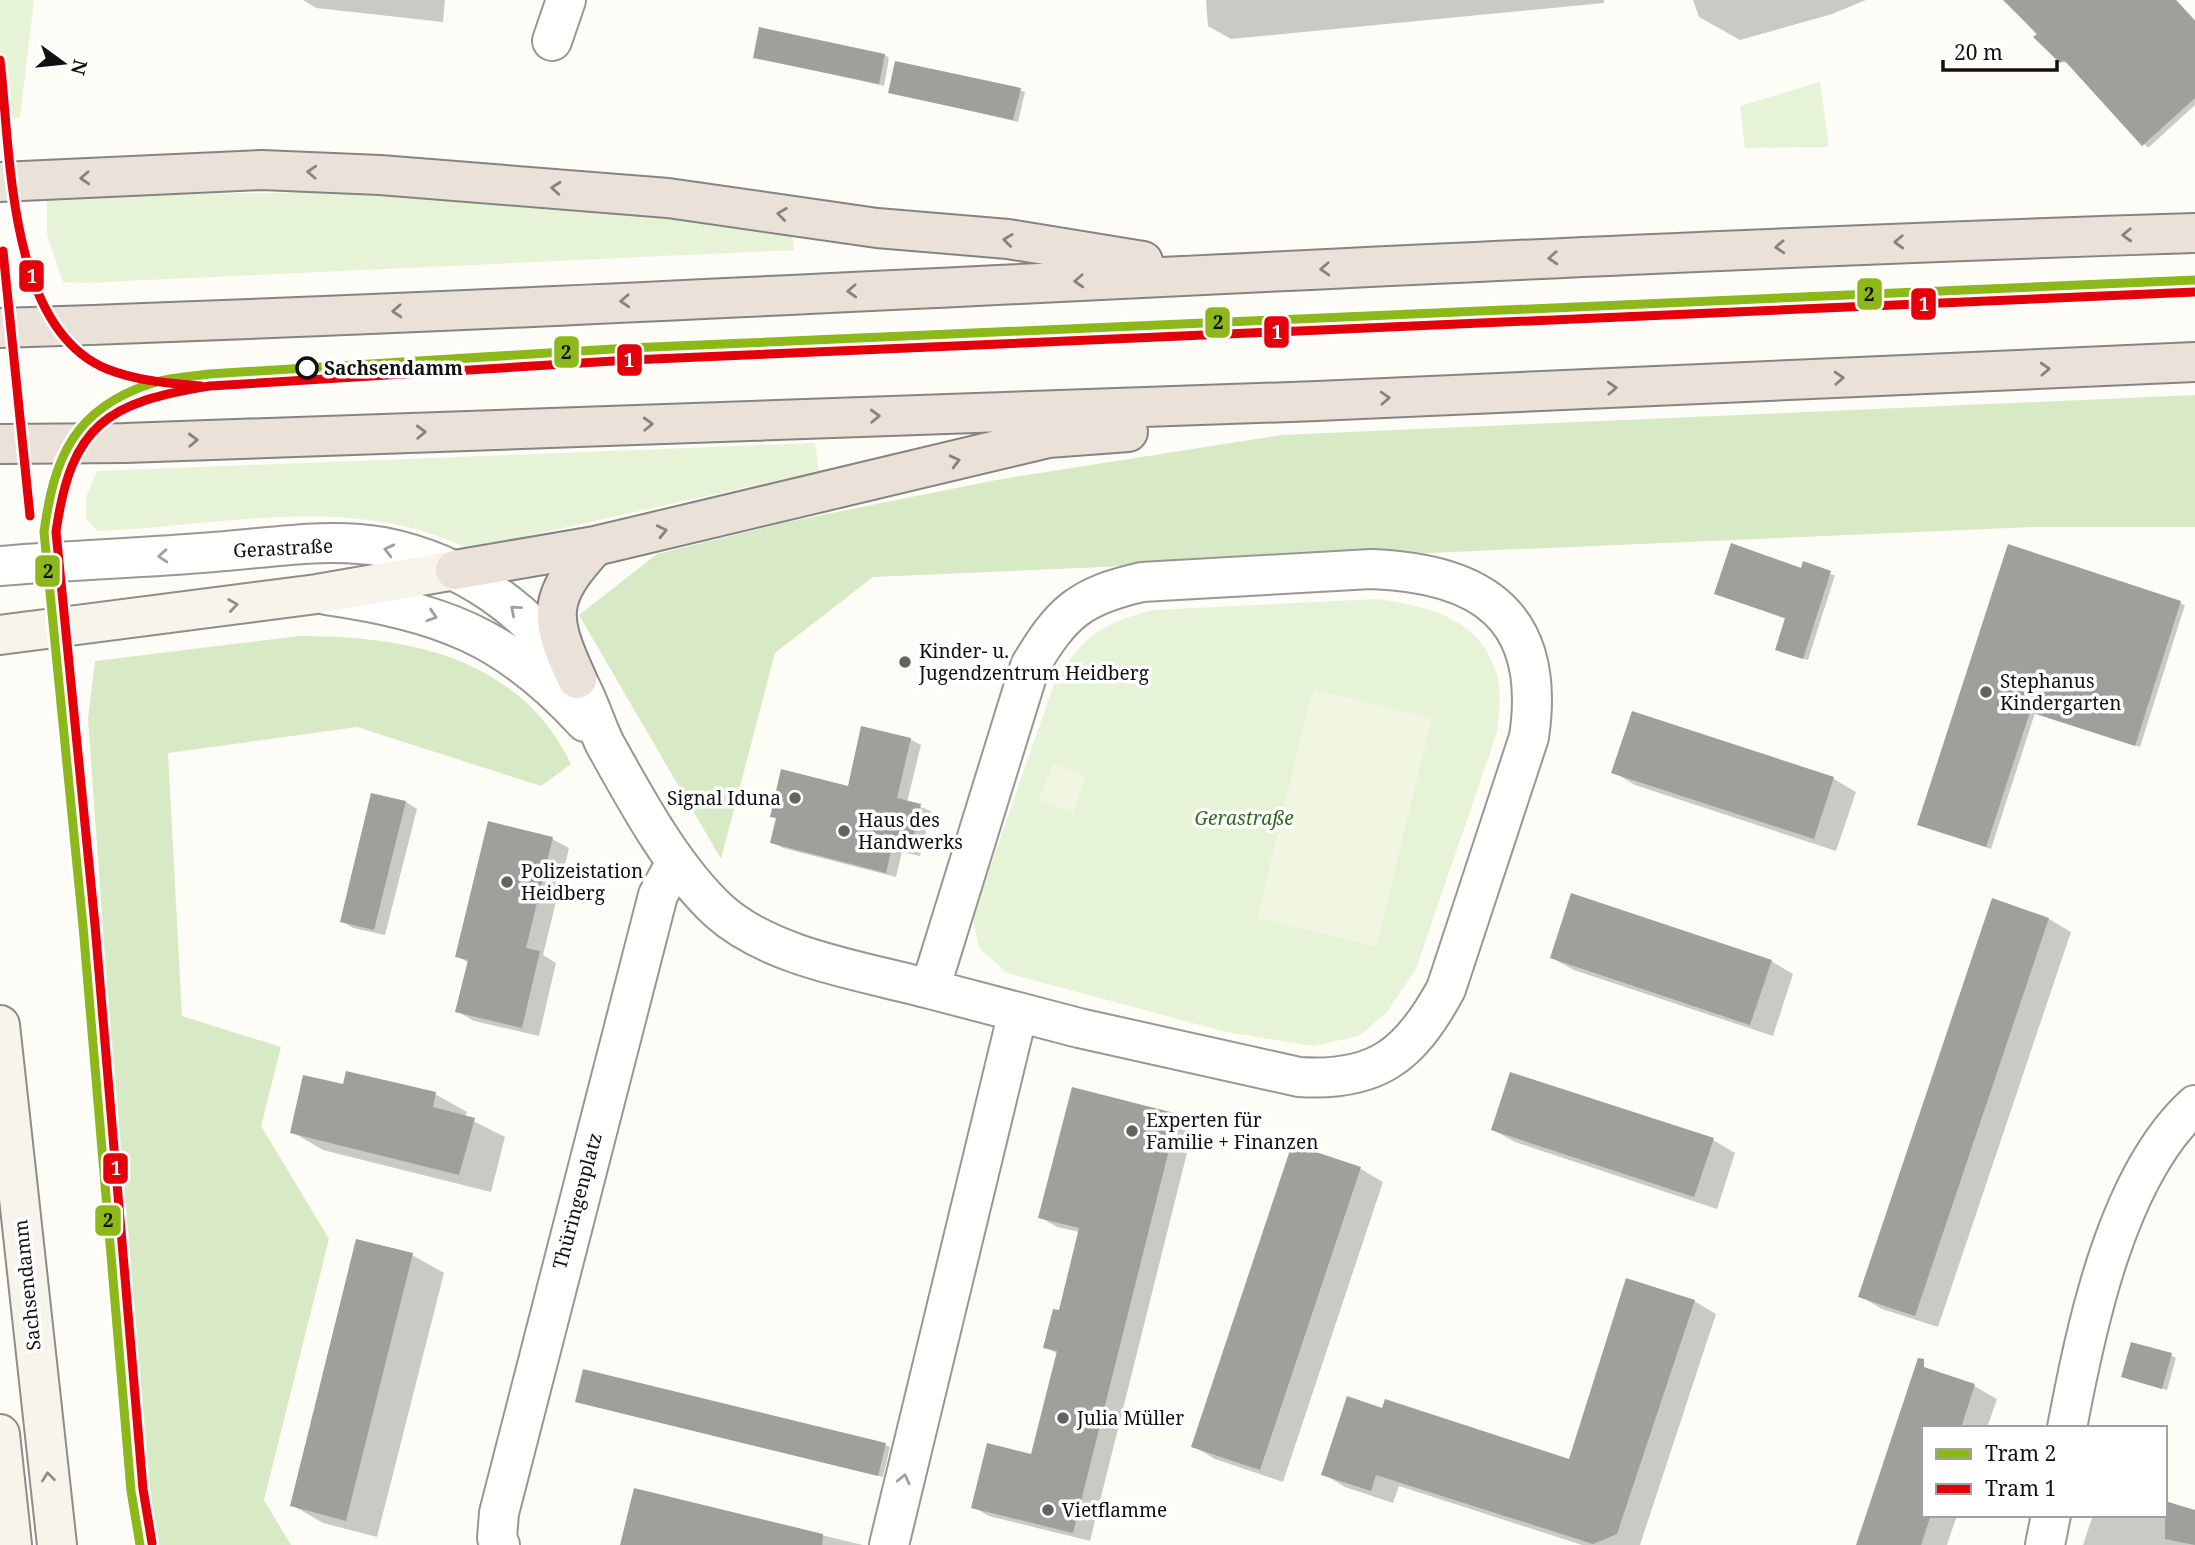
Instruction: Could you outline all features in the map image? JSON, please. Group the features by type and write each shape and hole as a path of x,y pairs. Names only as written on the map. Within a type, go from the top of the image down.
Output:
{"highway":[{"path":"0,182 262,170 537,186 668,198 877,228 1008,239 1221,274"},
{"path":"0,328 1834,244 2195,233"},
{"path":"0,444 125,443 1317,401 2195,362"},
{"path":"454,570 595,546 1048,438 1176,428 1317,401"},
{"path":"577,679 559,640 557,607 570,573 595,546"}],"street":[{"path":"552,41 566,0"},
{"name":"Gerastraße","path":"0,566 313,543 383,547 454,570 497,594 544,637 577,679 604,742 676,862 719,911 747,932 784,948 930,989 1018,1012 1219,1061 1299,1077 1329,1079 1356,1075 1379,1066 1406,1048 1426,1025 1446,989 1529,737 1534,704 1532,673 1524,641 1504,614 1481,595 1447,579 1403,570 1371,569 1142,582 1113,589 1081,604 1054,626 1030,666 930,989"},
{"path":"317,594 454,570"},
{"name":"Gerastraße","path":"0,635 317,594 390,604 438,618 482,638 515,658 564,699 604,742"},
{"name":"Thüringenplatz","path":"500,1545 496,1538 499,1513 551,1302 658,895 676,862"},
{"path":"889,1545 1018,1012"},
{"name":"Sachsendamm","path":"0,1025 57,1545"},
{"path":"2067,1426 2090,1318 2133,1196 2155,1153 2178,1121 2195,1105"},
{"path":"0,1434 12,1545"},
{"path":"2045,1545 2051,1517"}],"green space":[{"path":"0,0 34,0 20,118 0,119"},
{"path":"1820,82 1829,147 1745,148 1740,106"},
{"path":"408,191 792,232 794,250 84,283 63,282 47,234 47,196"},
{"path":"2195,395 2195,527 2033,527 873,577 775,653 721,859 579,615 657,554 787,522 996,480 1281,435"},
{"path":"815,443 819,471 469,549 425,532 380,521 333,517 238,519 97,531 86,519 86,497 97,471"},
{"name":"Gerastraße","path":"1377,599 1432,611 1464,627 1488,653 1498,679 1499,694 1497,732 1416,969 1387,1012 1359,1036 1313,1046 1226,1032 1007,973 979,948 973,917 1054,684 1074,655 1094,635 1119,621 1153,610"},
{"path":"300,636 381,641 420,648 457,660 491,676 522,699 549,728 571,764 541,786 357,727 168,753 182,1016 281,1047 261,1126 329,1239 264,1500 291,1545 157,1545 148,1485 120,1169 88,719 95,661"},
{"path":"1313,689 1432,718 1376,947 1257,918"},
{"path":"1053,763 1086,776 1073,813 1039,800"}],"building":[{"path":"2003,0 2176,0 2195,21 2195,98 2142,146 2064,60 2060,63 2033,37 2037,34"},
{"path":"759,27 885,54 879,84 753,58"},
{"path":"895,61 1021,88 1013,120 888,93"},
{"path":"1731,543 1801,568 1803,561 1831,571 1803,659 1775,650 1785,618 1714,594"},
{"path":"2008,544 2181,601 2135,746 2030,712 1986,847 1917,825"},
{"path":"1632,711 1834,777 1814,839 1611,773"},
{"name":"Haus des Handwerks","path":"861,726 911,738 897,798 921,804 910,851 892,847 886,873 770,843 776,818 770,817 781,769 848,786"},
{"path":"371,793 406,801 374,930 340,922"},
{"name":"Polizeistation Heidberg","path":"488,821 553,837 526,948 540,951 522,1028 455,1012 468,960 455,957"},
{"path":"1571,893 1772,960 1750,1025 1550,958"},
{"path":"1992,898 2049,918 1915,1316 1858,1297"},
{"path":"346,1071 436,1092 433,1107 475,1118 459,1175 290,1133 303,1075 343,1084"},
{"path":"1510,1072 1714,1138 1694,1197 1491,1130"},
{"path":"1072,1087 1178,1114 1073,1533 971,1508 987,1443 1031,1454 1057,1351 1043,1348 1053,1309 1059,1310 1079,1228 1038,1218"},
{"path":"1292,1144 1361,1167 1260,1470 1191,1447"},
{"path":"356,1239 413,1253 346,1521 290,1506"},
{"path":"1626,1278 1695,1300 1617,1534 1593,1544 1376,1475 1371,1491 1321,1475 1347,1396 1382,1408 1385,1399 1569,1459"},
{"path":"2131,1342 2172,1353 2162,1389 2121,1377"},
{"path":"1918,1358 1924,1359 1924,1367 1975,1384 1962,1426 1922,1426 1922,1517 1930,1517 1921,1545 1856,1545"},
{"path":"583,1369 886,1443 878,1476 575,1402"},
{"path":"634,1488 823,1534 822,1545 620,1545"},
{"path":"2167,1502 2195,1510 2195,1545 2165,1539"}],"tram line":[{"name":"1","path":"0,60 12,187 20,233 32,277 50,316 74,348 107,369 141,379 201,386"},
{"name":"1","path":"3,251 30,516"},
{"name":"2","path":"140,1545 131,1491 83,926 44,532 48,505 62,459 86,422 103,407 157,382 209,374 629,348 2195,280"},
{"name":"1","path":"152,1543 143,1489 95,925 56,532 72,466 84,443 100,424 120,411 145,400 210,386 630,360 2195,292"}],"place":[{"name":"Sachsendamm","path":"307,368"},
{"name":"Kinder- u. Jugendzentrum Heidberg","path":"905,662"},
{"name":"Stephanus Kindergarten","path":"1986,692"},
{"name":"Signal Iduna","path":"795,798"},
{"name":"Haus des Handwerks","path":"844,831"},
{"name":"Polizeistation Heidberg","path":"507,882"},
{"name":"Experten für Familie + Finanzen","path":"1132,1131"},
{"name":"Julia Müller","path":"1063,1418"},
{"name":"Vietflamme","path":"1048,1510"}]}
